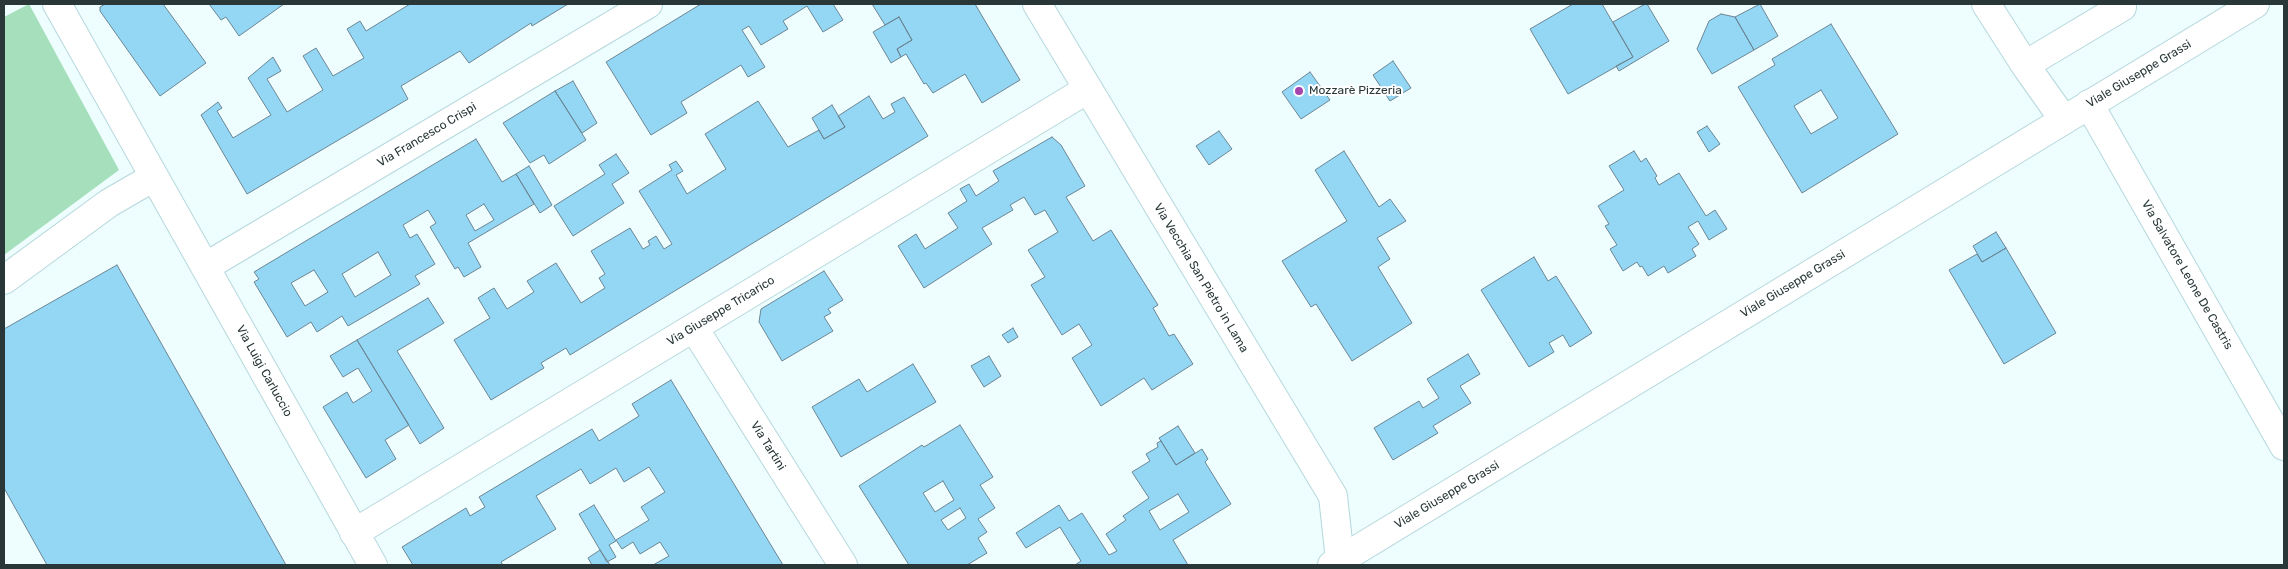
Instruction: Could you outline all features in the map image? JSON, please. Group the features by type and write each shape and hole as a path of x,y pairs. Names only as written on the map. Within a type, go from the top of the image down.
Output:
{"street":[{"name":"Via Luigi Carluccio","path":"57,4 372,565"},
{"name":"Via Francesco Crispi","path":"205,267 648,4"},
{"name":"Via Vecchia San Pietro in Lama","path":"1037,4 1333,496 1338,564"},
{"path":"1986,4 2025,65 2064,120"},
{"path":"2025,65 2122,7 2120,4"},
{"name":"Viale Giuseppe Grassi","path":"1338,564 2255,4"},
{"name":"Via Giuseppe Tricarico","path":"354,534 1088,90"},
{"name":"Via Salvatore Leone De Castris","path":"2089,104 2284,446"},
{"path":"4,280 108,203 154,178"},
{"name":"Via Tartini","path":"694,328 842,565"}],"green space":[{"path":"29,4 119,170 4,255 4,17"}],"building":[{"path":"105,4 163,4 206,63 160,96 100,11 100,7"},
{"path":"209,4 284,4 239,36 226,17 221,20"},
{"path":"410,4 568,4 532,26 531,23 469,63 460,51 401,86 408,99 247,194 201,115 218,102 222,108 217,111 233,138 271,115 248,78 273,57 281,71 267,79 287,112 323,90 303,56 316,48 333,76 364,58 347,29 360,21 366,31"},
{"path":"701,4 833,4 843,20 823,32 807,6 783,21 788,29 761,45 749,26 742,30 765,67 748,77 741,65 681,102 687,113 651,135 606,62"},
{"path":"872,4 975,4 1020,80 982,103 965,74 933,93 926,83 924,84 906,54 901,57 897,49 912,40 899,17 885,25"},
{"path":"1573,4 1602,4 1633,57 1568,94 1530,29"},
{"path":"1647,4 1669,41 1619,71 1616,66 1633,57 1613,22"},
{"path":"1760,4 1778,36 1754,50 1735,17"},
{"path":"1721,14 1735,17 1754,50 1712,74 1697,49 1709,21"},
{"path":"899,17 912,40 897,49 901,57 891,63 873,32"},
{"path":"1831,24 1898,134 1802,193 1738,87 1775,65 1772,59","holes":["1821,90 1838,118 1811,134 1794,106"]},
{"path":"1393,61 1411,88 1390,101 1373,75"},
{"path":"1310,72 1330,100 1301,119 1282,92"},
{"path":"573,81 597,123 582,133 555,91"},
{"path":"555,91 586,140 549,164 544,155 530,163 503,123"},
{"path":"869,96 883,119 895,112 891,104 904,97 928,136 570,355 566,348 541,363 544,368 491,400 454,340 490,318 478,298 494,288 507,309 534,292 527,281 556,263 581,303 605,288 599,278 605,274 591,251 630,228 643,249 650,245 648,241 656,236 664,249 672,244 639,191 672,170 669,165 676,161 683,171 676,175 687,194 726,169 705,134 758,101 788,147 819,130 824,139 845,127 838,116"},
{"path":"832,105 845,127 824,139 812,118"},
{"path":"1707,126 1720,144 1709,152 1697,132"},
{"path":"1219,131 1232,149 1209,165 1196,146"},
{"path":"1052,137 1061,145 1085,186 1066,197 1093,241 1111,230 1158,305 1153,308 1169,336 1174,334 1193,364 1152,390 1144,378 1101,406 1072,358 1092,345 1079,324 1062,335 1031,285 1045,277 1028,250 1058,232 1045,210 1035,215 1024,197 1010,205 1013,210 982,228 992,244 924,288 898,246 916,234 925,249 958,228 948,213 967,201 960,189 969,184 976,196 999,181 993,171"},
{"path":"476,139 502,182 516,174 534,204 468,243 481,267 464,277 458,267 455,269 430,227 436,223 428,210 403,225 410,238 417,234 435,264 415,276 420,284 348,326 342,316 317,332 311,322 287,337 254,282 259,279 254,272","holes":["484,204 494,220 475,231 466,215","378,252 391,275 355,297 342,274","314,270 328,292 305,306 291,283"]},
{"path":"1344,151 1379,207 1390,199 1406,221 1377,238 1390,259 1378,267 1412,323 1352,361 1316,304 1311,307 1282,261 1347,221 1315,170"},
{"path":"1634,151 1641,162 1646,158 1657,176 1655,178 1659,185 1679,173 1706,216 1715,210 1727,229 1709,240 1698,221 1688,227 1699,244 1692,249 1696,256 1668,273 1664,266 1648,276 1637,262 1623,271 1610,249 1617,245 1605,226 1609,224 1598,206 1624,190 1609,166"},
{"path":"616,154 629,173 612,184 624,203 573,236 554,206 605,174 599,165"},
{"path":"529,166 552,205 540,213 516,174"},
{"path":"1996,232 2006,248 1982,262 1973,246"},
{"path":"2006,248 2056,333 2004,364 1949,270 1977,254 1982,262"},
{"path":"1534,257 1548,281 1556,276 1592,333 1570,347 1563,335 1549,343 1554,352 1529,367 1481,290"},
{"path":"117,265 286,565 47,565 4,488 4,329"},
{"path":"824,271 843,300 828,309 831,313 824,317 833,331 782,361 759,322 761,309"},
{"path":"428,298 444,323 397,351 444,428 420,444 357,340"},
{"path":"1013,328 1018,337 1008,343 1002,335"},
{"path":"357,340 409,425 385,440 396,459 366,478 323,407 347,392 353,403 372,391 358,368 343,377 330,356"},
{"path":"1468,354 1480,374 1460,386 1471,403 1433,426 1438,433 1393,460 1374,428 1419,401 1423,408 1439,398 1427,379"},
{"path":"989,356 1001,376 984,387 971,366"},
{"path":"913,364 936,402 841,457 812,407 859,379 867,392"},
{"path":"671,380 783,565 653,565 669,556 660,542 640,554 633,542 622,549 616,540 649,520 641,507 665,492 649,467 624,482 616,468 590,484 581,469 536,496 556,529 501,562 503,565 413,565 402,547 466,508 470,516 485,507 479,497 592,429 599,441 639,416 632,404"},
{"path":"960,425 993,477 980,485 995,508 978,519 987,532 978,538 987,553 967,565 909,565 859,486 922,445 924,447","holes":["943,481 954,500 935,512 923,493","960,508 966,518 948,530 941,520"]},
{"path":"1178,426 1195,453 1176,465 1159,438"},
{"path":"1161,441 1176,465 1202,449 1208,459 1205,462 1231,504 1173,540 1188,565 1075,565 1081,561 1060,527 1026,548 1016,533 1059,505 1069,521 1082,513 1109,555 1117,551 1106,534 1126,520 1123,516 1149,498 1132,472 1150,461 1146,454 1158,447 1157,443","holes":["1178,494 1189,512 1160,530 1149,511"]},
{"path":"594,505 616,541 609,545 616,557 607,562 579,514"},
{"path":"600,550 610,565 592,565 588,558"}],"place":[{"name":"Mozzarè Pizzeria","path":"1299,91"}]}
